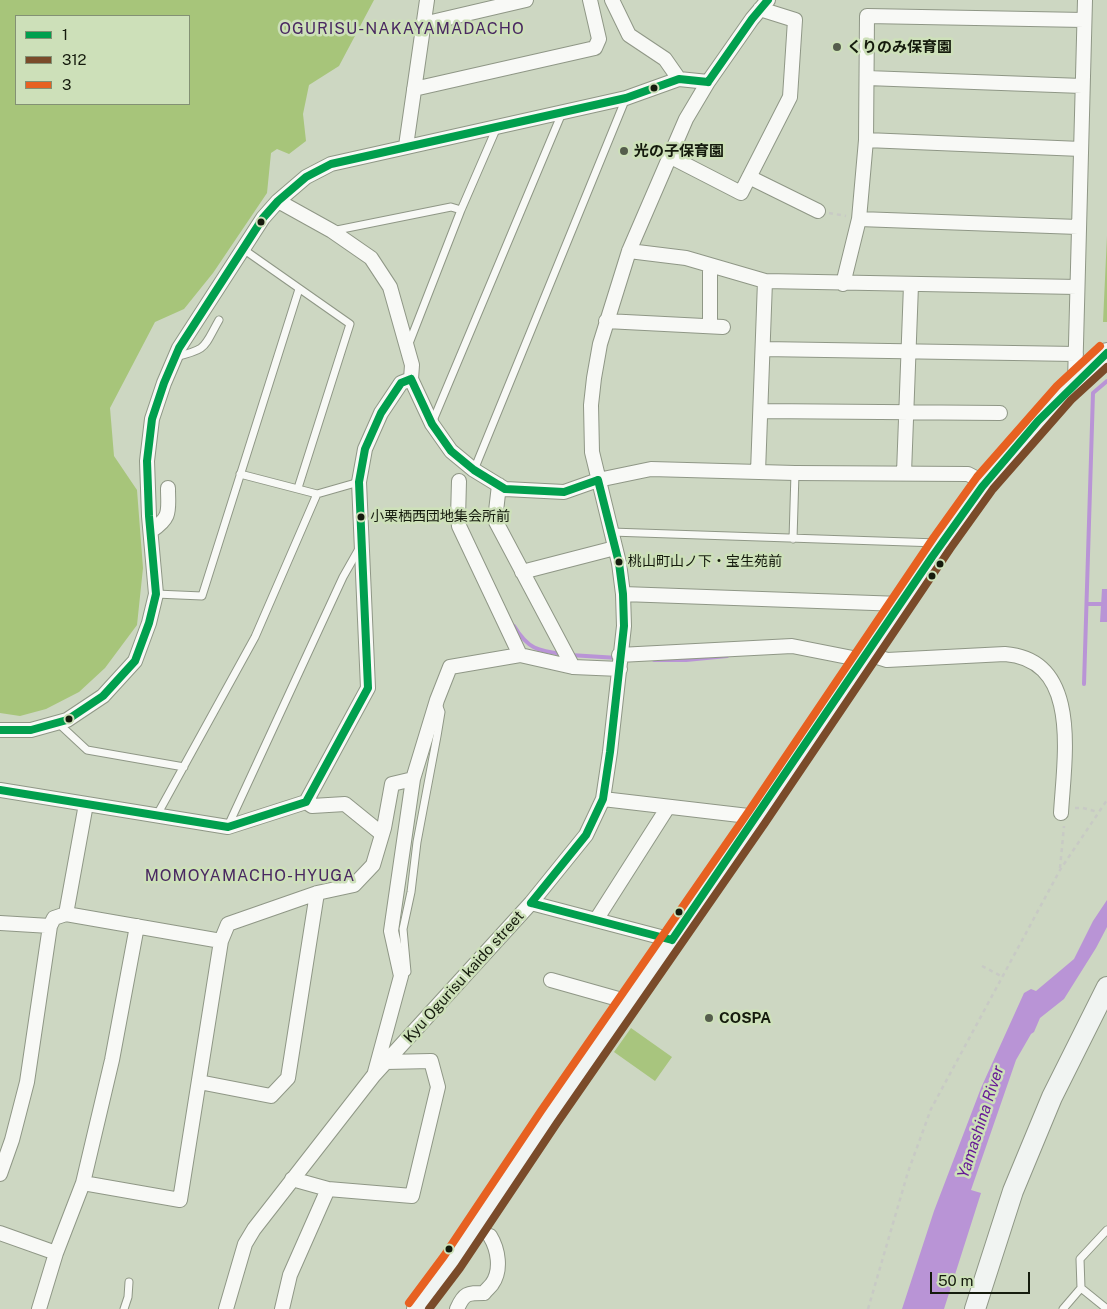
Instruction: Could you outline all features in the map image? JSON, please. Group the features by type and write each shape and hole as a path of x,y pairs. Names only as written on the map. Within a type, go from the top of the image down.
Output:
{"street":[{"path":"406,146 426,0"},
{"path":"423,24 526,0"},
{"path":"414,89 595,48 599,39 590,0"},
{"path":"612,0 629,35 664,59 679,79"},
{"path":"1075,382 1084,0"},
{"path":"670,156 741,193 790,98 794,20 764,4"},
{"name":"Kyu Ogurisu kaido street","path":"226,1309 245,1244 254,1229 374,1075 531,903 586,835 602,799 610,752 624,626 623,594 619,563 592,452 591,404 594,378 606,321 629,251 686,119 708,82 764,4"},
{"path":"843,284 859,219 866,140 866,16 1084,20"},
{"path":"867,78 1082,86"},
{"path":"0,730 31,730 66,720 103,696 134,661 149,623 156,594 147,461 152,418 179,348 263,218 278,201 306,177 331,164 626,98 679,79 708,82"},
{"path":"866,140 1081,149"},
{"path":"749,177 818,212"},
{"path":"278,201 332,231 371,258 390,287 412,365 411,379 432,424 451,451 474,470 505,489 564,492 598,480 651,469 796,473 968,474 985,483"},
{"path":"859,219 1078,227"},
{"path":"629,251 686,258 765,282 1077,287"},
{"path":"606,321 716,326 710,266"},
{"path":"758,472 765,282"},
{"path":"904,473 911,285"},
{"path":"763,349 1076,354"},
{"path":"417,1309 452,1262 757,818 942,543 985,483 1075,382 1107,353"},
{"path":"0,790 228,826 306,802 368,688 359,482 365,449 381,413 401,383 411,379"},
{"path":"761,411 1000,413"},
{"path":"459,481 459,526 520,655"},
{"path":"499,485 495,520 572,665"},
{"path":"151,531 167,516 168,488"},
{"path":"522,572 615,548"},
{"path":"623,594 901,604"},
{"path":"374,1075 401,976 391,931 414,778 437,700 450,667 520,655 572,665 792,646 887,660 1005,654 1019,655 1036,662 1051,680 1062,703 1065,739 1066,814"},
{"path":"83,1183 180,1200 221,941 228,924 317,893 354,885 373,865 382,834 392,784 414,778"},
{"path":"602,799 757,818"},
{"path":"306,802 312,806 345,804 382,834"},
{"path":"66,914 86,804"},
{"path":"596,920 668,807"},
{"path":"199,1082 270,1096 288,1078 317,893"},
{"path":"531,903 672,940"},
{"path":"0,1174 12,1140 27,1082 50,926 54,918 66,914 221,941"},
{"path":"0,923 50,926"},
{"path":"39,1309 56,1253 83,1183 112,1060 138,926"},
{"path":"551,980 629,1002"},
{"path":"975,1309 1013,1191 1052,1097 1105,995"},
{"path":"292,1179 328,1189 412,1196 438,1087 431,1061 386,1062"},
{"path":"282,1309 290,1275 328,1189"},
{"path":"0,1233 56,1253"},
{"path":"457,1309 462,1297 470,1293 484,1293 494,1283 498,1264 496,1246 490,1236"}],"lane":[{"path":"474,470 626,98"},
{"path":"432,424 562,113"},
{"path":"407,348 460,210 497,127"},
{"path":"332,231 451,208 460,210"},
{"path":"243,249 350,324 298,488"},
{"path":"156,594 202,596 299,289"},
{"path":"175,356 197,352 204,347 219,320"},
{"path":"794,539 796,473"},
{"path":"240,474 317,494 359,482"},
{"path":"157,815 255,637 317,494"},
{"path":"611,532 942,543"},
{"path":"228,826 343,577 362,543"},
{"path":"401,976 407,972 403,929 441,712 437,700"},
{"path":"57,723 87,750 184,766"},
{"path":"1063,1309 1081,1288 1080,1258 1107,1230"},
{"path":"124,1309 128,1297 129,1282"},
{"path":"1081,1288 1107,1309"}],"path":[{"path":"818,212 859,219"},
{"path":"868,1309 908,1172 931,1109 1001,976 1060,870 1107,800"},
{"path":"1060,870 1066,814 1083,808 1098,812"},
{"path":"982,966 1001,976"}],"green space":[{"path":"0,0 374,0 339,66 309,85 303,114 306,141 289,154 277,149 271,153 267,193 213,273 184,309 155,322 110,408 114,456 137,490 143,568 137,625 105,668 79,692 46,709 20,716 0,713"},
{"path":"1107,236 1107,322 1103,322"},
{"path":"631,1028 672,1057 655,1081 614,1052"}],"water":[{"path":"1102,589 1107,589 1107,622 1100,622"},
{"name":"Yamashina River","path":"1107,900 1107,927 1096,948 1064,999 1040,1018 1034,1032 1016,1060 971,1190 981,1193 944,1309 902,1309 934,1211 981,1088 1024,993 1031,989 1036,991 1074,959 1093,921"}],"waterway":[{"path":"1084,684 1093,393 1107,381"},
{"path":"1087,604 1101,604"},
{"path":"514,626 524,640 534,648 563,654"},
{"path":"570,655 618,658"},
{"path":"654,660 686,660 727,656"}],"transit line":[{"name":"1","path":"708,82 752,19 768,0"},
{"name":"1","path":"0,730 31,730 67,720 103,696 135,661 149,623 156,594 149,516 147,461 152,419 164,383 179,348 263,218 278,201 306,177 331,164 626,98 679,79 708,82"},
{"name":"3","path":"409,1303 444,1256 541,1111 977,477 1057,386 1100,346"},
{"name":"1","path":"672,940 932,557 982,487 1038,421 1107,353"},
{"name":"312","path":"429,1309 460,1268 557,1123 993,489 1071,400 1107,367"},
{"name":"1","path":"411,379 432,424 451,451 474,470 505,489 564,492 598,480"},
{"name":"1","path":"0,790 228,827 306,802 368,688 359,482 365,449 381,413 401,383 411,379"},
{"name":"1","path":"531,903 586,835 603,799 624,626 623,594 619,563 598,480"},
{"name":"1","path":"531,903 672,940"}],"place":[{"name":"くりのみ保育園","path":"837,47"},
{"name":"光の子保育園","path":"624,151"},
{"name":"小栗栖西団地集会所前","path":"361,517"},
{"name":"桃山町山ノ下・宝生苑前","path":"619,562"},
{"name":"COSPA","path":"709,1018"}],"district":[{"name":"OGURISU-NAKAYAMADACHO","path":"402,29"},
{"name":"MOMOYAMACHO-HYUGA","path":"250,876"}]}
